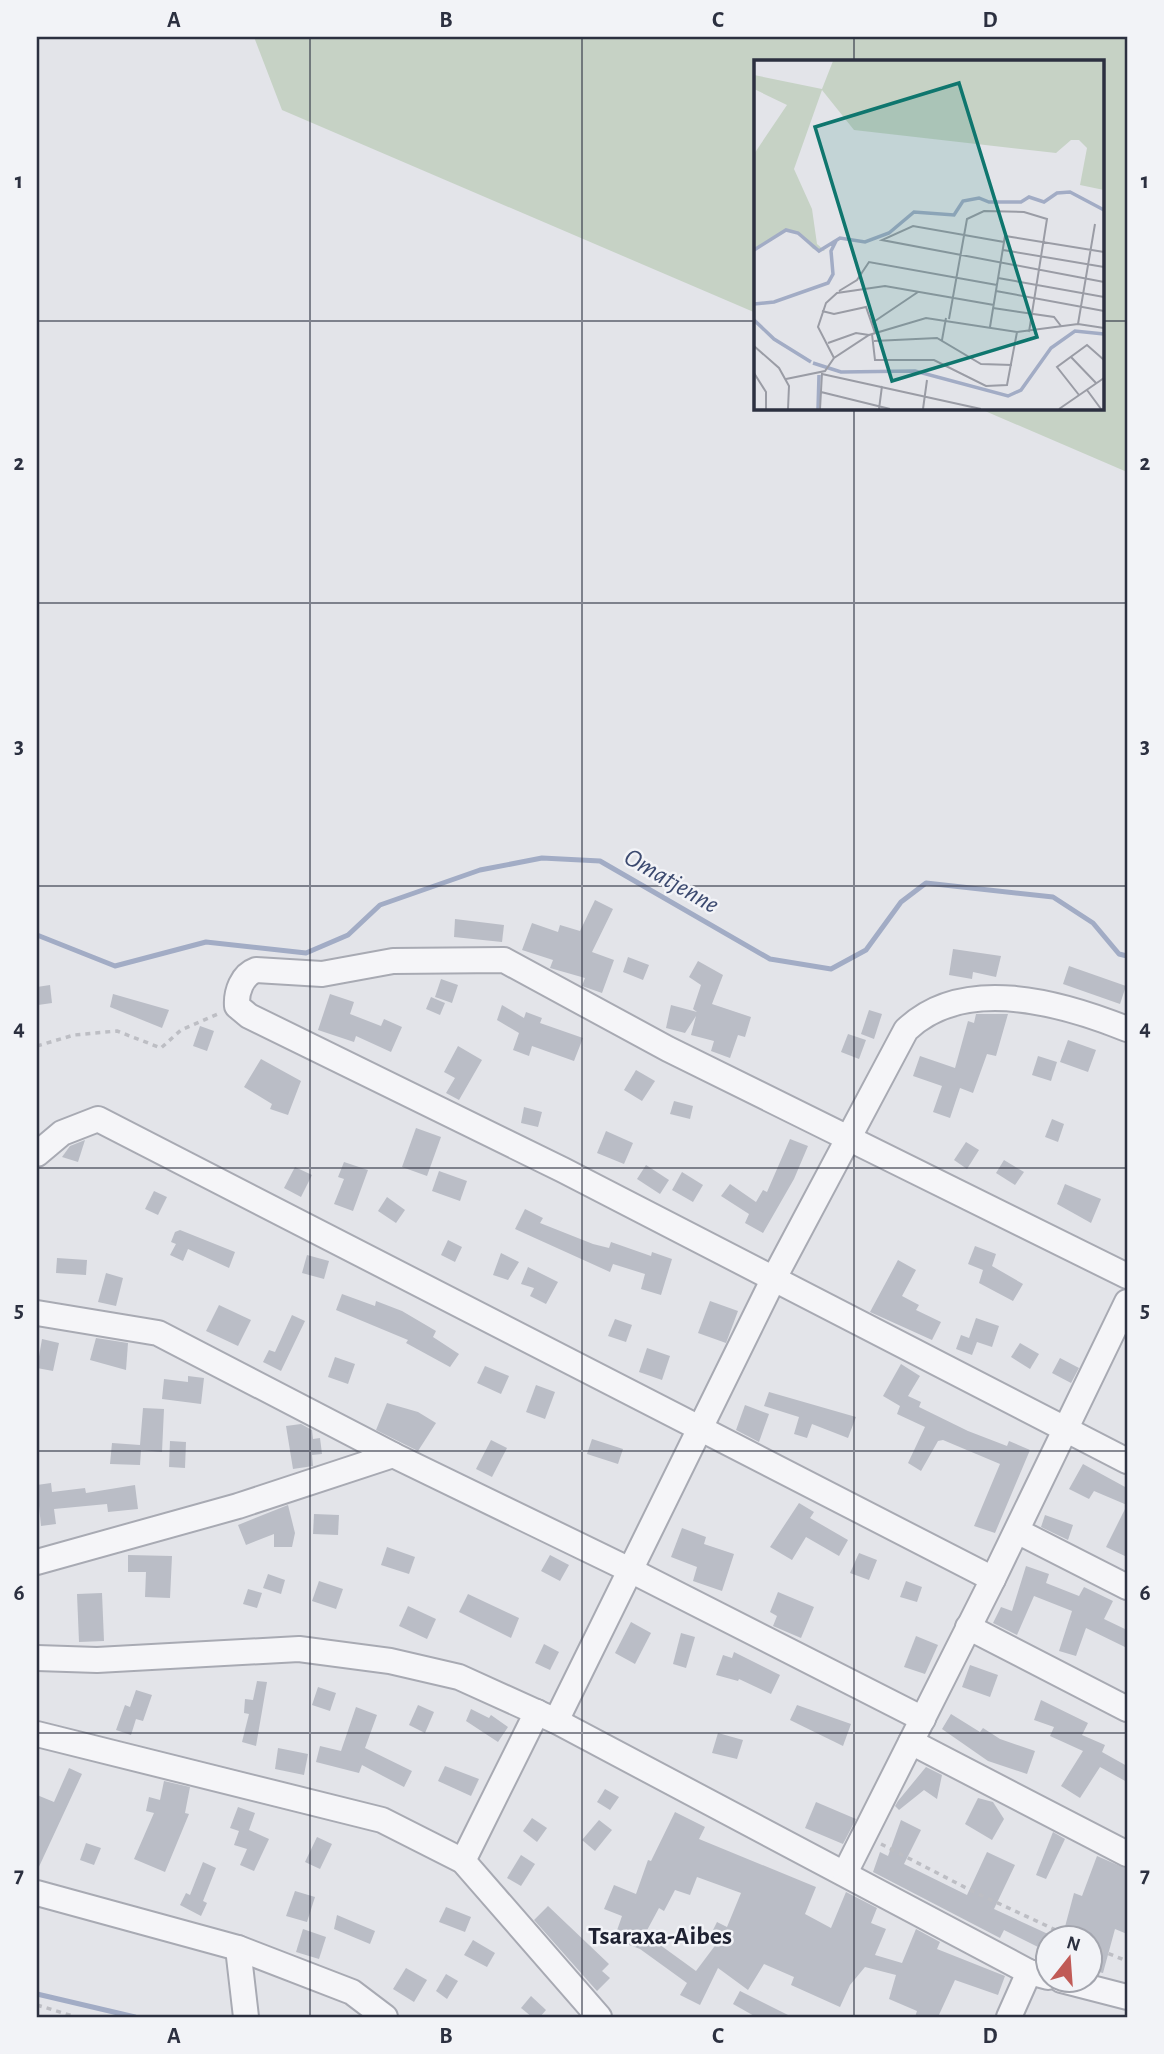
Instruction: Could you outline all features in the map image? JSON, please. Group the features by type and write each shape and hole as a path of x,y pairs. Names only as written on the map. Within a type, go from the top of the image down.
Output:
{"street":[{"path":"1127,1276 668,1049 504,960 393,961 322,974 256,970 247,975 240,986 237,998 241,1011 563,1170 1127,1461"},
{"path":"463,1861 630,1570 773,1280 906,1030 940,1007 991,999 1058,1005 1127,1028"},
{"path":"37,1154 62,1133 98,1118 701,1426 993,1579"},
{"path":"845,1873 1066,1430 1120,1338 1127,1302"},
{"path":"37,1314 158,1333 393,1455 630,1570 923,1719"},
{"path":"37,1562 238,1506 393,1455"},
{"path":"1017,1531 1127,1587"},
{"path":"968,1627 1127,1709"},
{"path":"37,1658 97,1660 299,1649 390,1661 459,1677 546,1716 1034,1972"},
{"path":"37,1734 382,1820 463,1861 599,2017"},
{"path":"911,1742 1127,1854"},
{"path":"37,1893 238,1948 352,1992 385,2017"},
{"path":"238,1948 247,2017"},
{"path":"1009,2017 1034,1982"},
{"path":"1104,1988 1125,1992"}],"path":[{"path":"37,1046 74,1035 117,1031 161,1048 181,1030 215,1014 241,1011"},
{"path":"864,1835 1043,1924"},
{"path":"1104,1951 1127,1961"},
{"path":"37,2005 76,2017"}],"green space":[{"path":"254,37 1127,37 1127,472 983,410 1104,410 1104,60 754,60 754,312 282,110"}],"building":[{"path":"595,900 613,909 592,952 614,960 602,993 582,986 585,978 550,968 553,960 522,950 532,923 558,932 560,925 580,931"},
{"path":"455,919 504,925 502,942 454,937"},
{"path":"953,949 1001,956 996,977 973,972 972,979 949,975"},
{"path":"628,957 649,965 643,980 623,972"},
{"path":"698,961 723,975 712,1004 751,1017 745,1037 738,1035 730,1058 711,1051 714,1041 691,1035 696,1016 685,1033 666,1028 671,1005 697,1012 693,1009 701,985 689,977"},
{"path":"1069,966 1126,986 1120,1004 1063,984"},
{"path":"441,979 458,985 452,1003 435,997"},
{"path":"50,985 52,1003 38,1005 37,987"},
{"path":"113,994 169,1010 162,1028 110,1007"},
{"path":"330,994 354,1002 350,1014 381,1026 384,1019 402,1027 391,1052 356,1036 354,1042 318,1030"},
{"path":"431,997 445,1003 440,1015 426,1009"},
{"path":"502,1005 524,1018 526,1012 542,1018 540,1023 583,1038 574,1061 532,1046 529,1056 513,1050 519,1033 497,1020"},
{"path":"869,1010 882,1014 874,1039 861,1034"},
{"path":"976,1014 1008,1014 996,1056 987,1054 973,1093 960,1088 950,1118 933,1112 942,1086 913,1076 920,1056 955,1068 968,1021 974,1023"},
{"path":"200,1026 214,1031 207,1051 193,1046"},
{"path":"848,1034 866,1040 859,1059 841,1052"},
{"path":"1068,1040 1096,1050 1088,1072 1060,1062"},
{"path":"458,1046 482,1060 459,1100 446,1093 455,1078 444,1072"},
{"path":"1038,1056 1057,1062 1051,1081 1032,1075"},
{"path":"261,1059 301,1081 288,1115 270,1109 272,1104 244,1087"},
{"path":"636,1070 655,1081 642,1101 624,1090"},
{"path":"674,1101 693,1106 690,1119 670,1114"},
{"path":"524,1107 542,1112 538,1127 521,1123"},
{"path":"1052,1119 1064,1124 1058,1142 1045,1137"},
{"path":"416,1128 441,1137 427,1176 402,1167"},
{"path":"606,1131 633,1143 624,1164 597,1153"},
{"path":"790,1139 808,1146 794,1179 763,1233 745,1223 749,1214 721,1196 730,1184 756,1202 763,1190 767,1192"},
{"path":"85,1140 78,1162 62,1157 70,1146"},
{"path":"966,1142 979,1150 967,1169 954,1160"},
{"path":"1004,1160 1024,1172 1015,1185 996,1173"},
{"path":"344,1162 368,1170 353,1211 334,1204 344,1179 338,1177"},
{"path":"646,1165 669,1180 660,1194 637,1179"},
{"path":"295,1167 312,1175 301,1197 284,1188"},
{"path":"439,1171 467,1181 460,1201 432,1191"},
{"path":"682,1172 703,1185 693,1202 672,1190"},
{"path":"1065,1184 1101,1199 1091,1223 1057,1204"},
{"path":"154,1191 167,1197 158,1215 145,1209"},
{"path":"387,1197 405,1210 396,1223 378,1211"},
{"path":"525,1209 543,1218 540,1223 593,1244 609,1248 611,1242 651,1256 652,1252 672,1259 661,1295 641,1289 645,1274 613,1264 610,1272 515,1229"},
{"path":"180,1230 235,1252 229,1268 188,1249 183,1261 170,1255 176,1244 171,1242 175,1232"},
{"path":"448,1240 462,1247 455,1262 441,1255"},
{"path":"975,1246 996,1254 992,1266 1023,1284 1013,1301 979,1283 983,1270 968,1264"},
{"path":"501,1253 519,1262 508,1280 493,1275"},
{"path":"307,1255 329,1261 324,1279 302,1273"},
{"path":"57,1258 87,1260 86,1275 56,1273"},
{"path":"898,1260 916,1270 902,1296 919,1305 916,1310 941,1322 932,1340 870,1312"},
{"path":"528,1267 558,1282 546,1304 530,1296 534,1288 521,1284"},
{"path":"106,1273 123,1278 116,1306 98,1302"},
{"path":"342,1294 375,1306 376,1301 402,1311 436,1331 433,1337 459,1354 450,1367 406,1343 408,1340 336,1310"},
{"path":"710,1301 738,1311 726,1343 698,1333"},
{"path":"219,1305 251,1320 238,1346 206,1331"},
{"path":"292,1315 305,1321 281,1371 263,1362 269,1350 275,1352"},
{"path":"976,1318 999,1326 992,1347 977,1342 972,1355 956,1349 961,1335 969,1338"},
{"path":"615,1319 632,1325 626,1342 608,1336"},
{"path":"96,1338 128,1343 126,1370 90,1360"},
{"path":"42,1339 59,1343 53,1371 37,1368"},
{"path":"1020,1343 1039,1354 1030,1369 1011,1357"},
{"path":"647,1348 670,1356 662,1380 639,1372"},
{"path":"335,1357 355,1364 348,1384 328,1377"},
{"path":"1060,1358 1079,1368 1071,1383 1052,1373"},
{"path":"901,1364 920,1376 908,1396 921,1402 919,1407 968,1431 1007,1446 1009,1441 1030,1450 995,1533 974,1526 1000,1464 943,1440 938,1441 921,1471 908,1463 925,1427 897,1414 900,1406 883,1396"},
{"path":"485,1366 509,1376 501,1394 477,1383"},
{"path":"188,1376 204,1378 201,1404 162,1399 164,1379 188,1382"},
{"path":"536,1385 555,1392 545,1419 526,1412"},
{"path":"769,1392 856,1417 848,1438 812,1424 807,1438 794,1434 799,1417 764,1406"},
{"path":"387,1403 418,1412 436,1423 418,1451 376,1430"},
{"path":"745,1405 769,1414 759,1442 736,1430"},
{"path":"143,1408 164,1409 162,1452 141,1450 140,1465 110,1464 112,1443 140,1445"},
{"path":"301,1424 312,1430 313,1439 320,1438 322,1454 312,1455 313,1466 293,1469 286,1426"},
{"path":"592,1439 623,1449 618,1464 587,1454"},
{"path":"491,1440 507,1448 492,1477 476,1469"},
{"path":"170,1441 186,1442 185,1468 169,1467"},
{"path":"1083,1464 1127,1488 1127,1505 1094,1491 1089,1499 1069,1489"},
{"path":"51,1483 52,1492 85,1488 86,1493 135,1485 138,1509 108,1512 107,1504 54,1509 56,1524 41,1526 37,1485"},
{"path":"799,1503 814,1512 810,1518 848,1540 839,1556 806,1537 792,1560 770,1547"},
{"path":"288,1505 295,1533 292,1547 274,1547 274,1534 246,1545 238,1525"},
{"path":"1127,1505 1127,1557 1106,1547"},
{"path":"314,1514 339,1515 338,1535 313,1534"},
{"path":"1045,1515 1073,1525 1068,1540 1041,1527"},
{"path":"682,1528 706,1537 704,1544 734,1554 722,1591 693,1581 697,1567 671,1557"},
{"path":"387,1547 415,1557 409,1574 381,1565"},
{"path":"859,1553 877,1560 869,1580 850,1573"},
{"path":"128,1555 172,1556 170,1598 145,1597 146,1572 128,1572"},
{"path":"550,1555 569,1565 560,1581 541,1571"},
{"path":"1026,1566 1049,1574 1046,1583 1079,1596 1084,1587 1113,1601 1104,1619 1127,1630 1127,1648 1086,1628 1076,1656 1059,1651 1072,1611 1034,1596 1017,1635 993,1623 1001,1607 1012,1611"},
{"path":"268,1574 285,1580 281,1594 263,1588"},
{"path":"319,1581 343,1589 336,1609 312,1601"},
{"path":"906,1581 922,1587 917,1602 900,1597"},
{"path":"248,1589 262,1593 257,1608 243,1604"},
{"path":"778,1592 814,1607 801,1638 773,1626 777,1616 770,1612"},
{"path":"102,1593 104,1641 79,1642 77,1594"},
{"path":"468,1594 519,1618 511,1638 459,1612"},
{"path":"408,1606 436,1619 427,1639 399,1626"},
{"path":"631,1622 651,1633 635,1664 615,1653"},
{"path":"681,1633 695,1637 686,1668 673,1664"},
{"path":"916,1636 938,1645 925,1674 904,1667"},
{"path":"544,1644 559,1652 550,1670 535,1663"},
{"path":"734,1652 780,1675 771,1694 739,1679 738,1681 716,1675 723,1655 732,1658"},
{"path":"970,1665 998,1675 990,1697 962,1687"},
{"path":"257,1681 267,1682 256,1746 242,1742 249,1714 244,1713 245,1699 253,1700"},
{"path":"318,1687 336,1693 330,1711 312,1705"},
{"path":"136,1690 152,1695 143,1721 136,1719 131,1735 116,1730 125,1705 130,1707"},
{"path":"1041,1700 1088,1723 1082,1735 1105,1745 1102,1752 1127,1766 1127,1782 1100,1767 1080,1798 1061,1786 1083,1751 1050,1736 1054,1727 1034,1720"},
{"path":"418,1705 434,1712 425,1733 409,1725"},
{"path":"797,1705 851,1724 843,1746 790,1720"},
{"path":"356,1707 377,1715 365,1748 412,1771 404,1787 362,1765 359,1773 316,1762 320,1746 341,1751"},
{"path":"471,1709 489,1718 491,1715 508,1727 498,1742 466,1721"},
{"path":"951,1714 980,1732 983,1728 1000,1739 1035,1751 1027,1774 988,1761 942,1729"},
{"path":"718,1733 743,1740 737,1759 712,1753"},
{"path":"278,1748 308,1754 304,1775 275,1769"},
{"path":"445,1766 479,1779 471,1796 438,1781"},
{"path":"926,1767 942,1775 937,1799 924,1790 899,1810 895,1806 898,1801"},
{"path":"69,1768 82,1774 37,1871 37,1795 54,1802"},
{"path":"164,1781 190,1787 185,1813 189,1814 165,1872 134,1859 154,1813 146,1811 149,1797 160,1800"},
{"path":"605,1789 619,1797 610,1810 597,1802"},
{"path":"978,1798 993,1802 1004,1819 992,1840 965,1824"},
{"path":"816,1802 856,1819 843,1844 805,1828"},
{"path":"238,1807 255,1813 249,1830 269,1839 254,1871 240,1865 247,1849 234,1845 239,1831 230,1828"},
{"path":"675,1812 705,1827 699,1839 816,1887 805,1914 831,1928 846,1892 877,1908 871,1923 886,1929 875,1955 902,1963 916,1929 940,1942 937,1949 1005,1976 998,1995 955,1980 938,2017 915,2017 917,2011 889,1999 896,1975 865,1967 850,1985 840,2007 791,1985 794,1977 764,1964 748,1990 718,1968 700,2005 680,1995 687,1983 640,1949 614,1939 622,1916 604,1909 614,1885 636,1894 648,1860 651,1861","holes":["697,1877 741,1893 727,1927 717,1922 709,1938 717,1943 696,1971 645,1934 659,1908 664,1911 675,1890 690,1895"]},
{"path":"532,1818 547,1828 537,1842 523,1831"},
{"path":"599,1820 612,1830 595,1851 582,1840"},
{"path":"901,1820 921,1830 904,1864 967,1895 987,1852 1015,1865 994,1909 1034,1928 1034,1945 1004,1930 1000,1938 873,1872 880,1852 888,1856"},
{"path":"1053,1832 1065,1839 1046,1879 1036,1875"},
{"path":"317,1837 332,1844 320,1869 305,1862"},
{"path":"86,1843 101,1848 94,1865 80,1860"},
{"path":"521,1855 535,1864 521,1886 507,1878"},
{"path":"1097,1856 1127,1869 1127,1934 1115,1929 1104,1969 1104,1924 1066,1924 1074,1893 1082,1896"},
{"path":"203,1862 216,1868 203,1901 207,1903 201,1916 180,1905 186,1893 190,1895"},
{"path":"295,1891 315,1897 307,1922 286,1916"},
{"path":"548,1906 609,1964 602,1971 610,1978 597,1991 534,1920"},
{"path":"446,1907 471,1917 465,1932 439,1922"},
{"path":"337,1915 375,1931 370,1944 334,1929"},
{"path":"303,1929 326,1937 319,1959 296,1952"},
{"path":"473,1940 495,1953 487,1967 464,1955"},
{"path":"406,1968 427,1980 414,2002 393,1989"},
{"path":"446,1974 458,1981 447,1999 436,1991"},
{"path":"740,1991 792,2017 756,2017 733,2004"},
{"path":"531,1996 546,2010 540,2017 532,2017 521,2008"}],"waterway":[{"name":"Omatjenne","path":"37,935 115,966 206,942 306,953 348,935 380,905 480,870 542,858 600,861 770,959 831,969 866,950 901,902 926,883 1053,897 1093,923 1119,954 1127,956"},
{"path":"37,1994 135,2017"}],"district":[{"name":"Tsaraxa-Aibes","path":"660,1935"}]}
